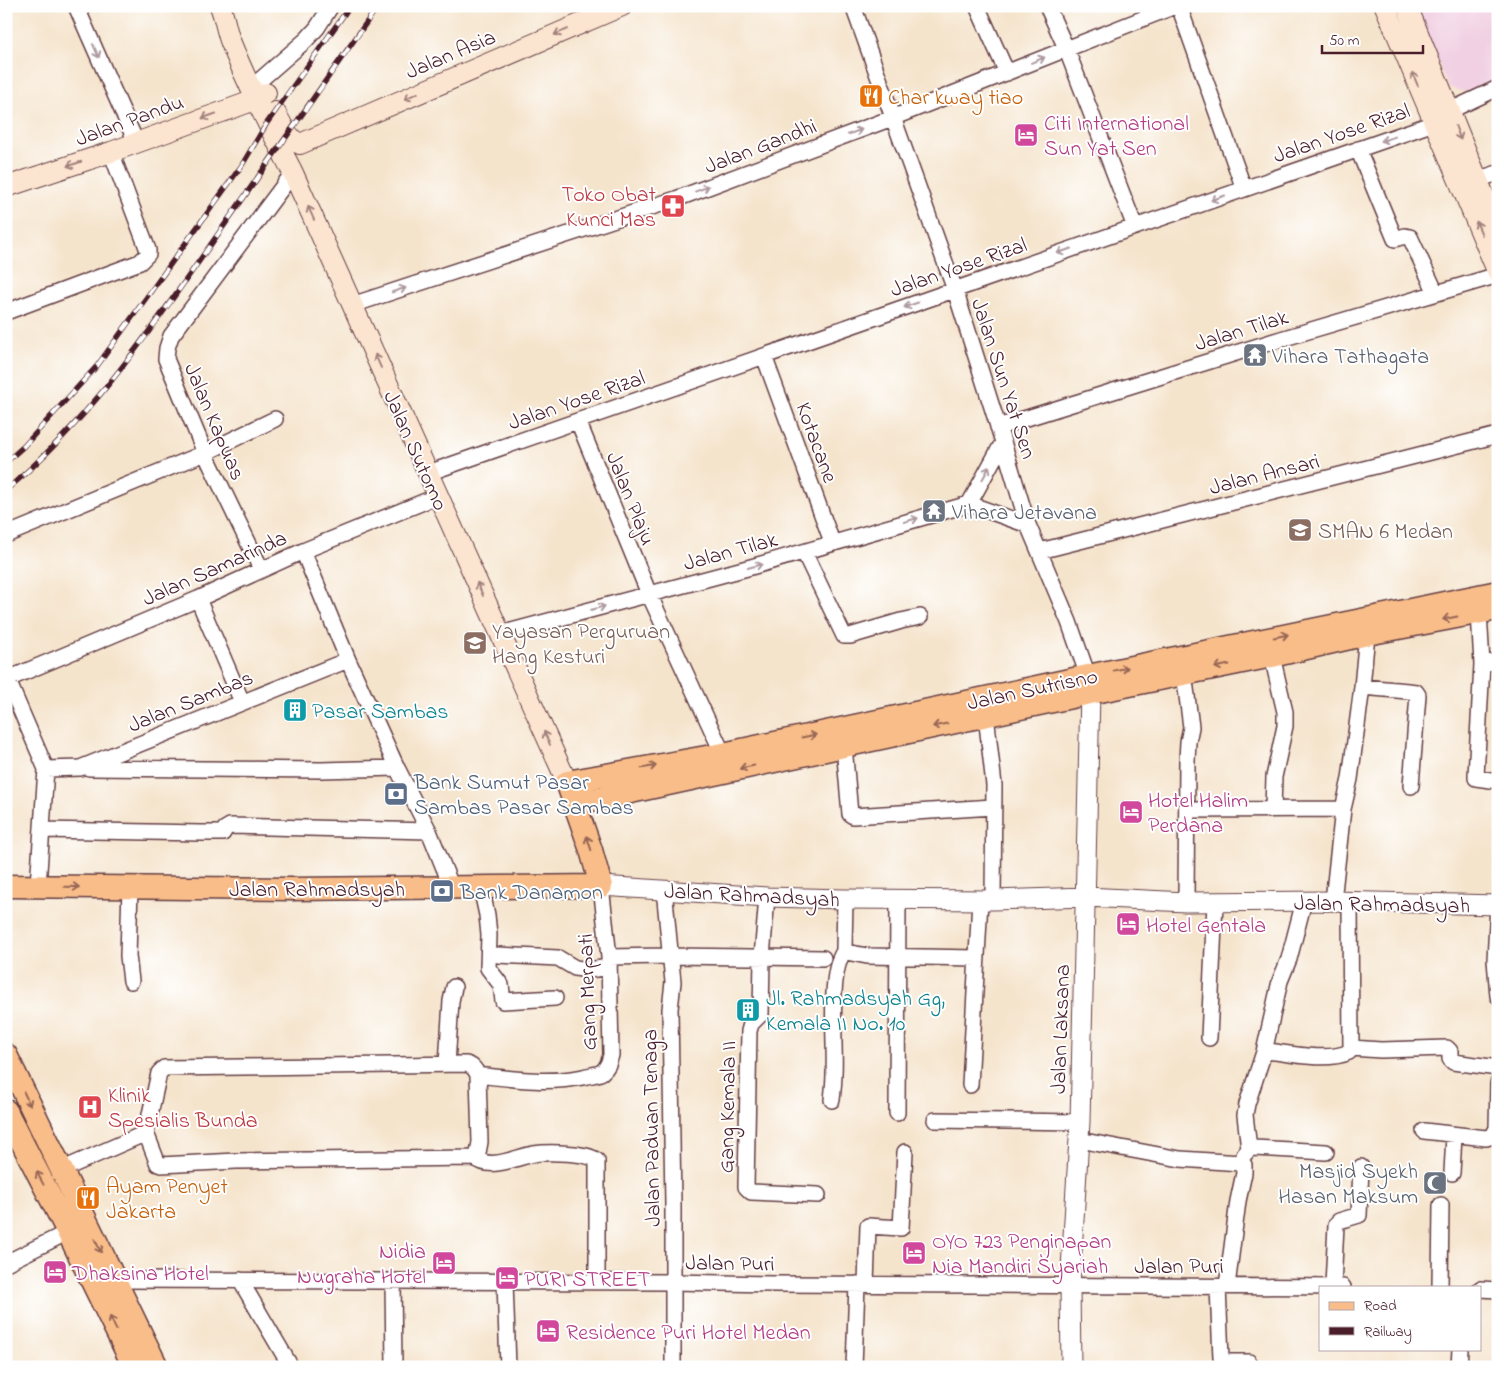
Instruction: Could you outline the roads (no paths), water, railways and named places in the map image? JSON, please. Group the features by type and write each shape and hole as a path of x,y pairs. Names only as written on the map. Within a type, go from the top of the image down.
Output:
{"main road":[{"name":"Jalan Asia","path":"296,143 300,144 308,141 474,68 593,12 622,6"},
{"path":"1385,6 1498,274"},
{"path":"1407,6 1476,180 1498,230"},
{"name":"Jalan Sutomo","path":"223,12 242,37 260,91 293,173 570,792 591,850 601,886"},
{"path":"1402,47 1420,39"},
{"name":"Jalan Pandu","path":"8,182 111,152 260,91"},
{"name":"Jalan Sutomo","path":"260,91 286,132 296,143"},
{"name":"Jalan Sutrisno","path":"570,792 723,754 1089,684 1498,592"},
{"name":"Jalan Sutrisno","path":"570,792 598,799 986,715 1089,684 1184,673 1488,610"},
{"name":"Jalan Rahmadsyah","path":"6,886 280,889 601,886"},
{"path":"6,1056 157,1367"},
{"path":"6,1111 134,1367"}],"street":[{"path":"76,6 136,142"},
{"path":"260,91 317,28 330,6"},
{"name":"Jalan Sun Yat Sen","path":"852,6 954,290 1028,525 1069,622 1089,684"},
{"path":"977,6 1006,73"},
{"path":"1047,6 1066,48 1135,227"},
{"name":"Jalan Gandhi","path":"352,305 676,199 892,118 1175,6"},
{"path":"1179,6 1244,189"},
{"name":"Jalan Yose Rizal","path":"428,474 1434,123 1449,110 1498,88"},
{"path":"1358,149 1395,239 1405,236 1410,237 1436,293"},
{"path":"6,312 140,262 148,254 111,152"},
{"name":"Jalan Kapuas","path":"261,569 204,453 166,359 171,336 293,173"},
{"path":"1476,180 1498,173"},
{"name":"Jalan Tilak","path":"998,427 1498,274"},
{"name":"Kotacane","path":"764,356 832,542"},
{"path":"6,535 204,453 275,418"},
{"name":"Jalan Plaju","path":"578,421 649,594 723,754"},
{"name":"Jalan Ansari","path":"1040,551 1498,436"},
{"path":"1003,442 969,504 1028,525"},
{"name":"Jalan Samarinda","path":"7,678 198,598 303,551 438,496"},
{"name":"Jalan Tilak","path":"500,634 804,552 832,542 969,504"},
{"path":"303,551 348,660 397,768 429,832 452,888"},
{"path":"804,552 844,636 850,636 901,620 920,617"},
{"path":"198,598 242,702"},
{"path":"1488,610 1482,664 1476,778 1498,781"},
{"path":"1264,1052 1334,1056 1349,1052 1351,1048 1341,902 1344,810 1350,779 1367,634"},
{"path":"1272,656 1285,712 1285,726 1274,777 1273,809"},
{"name":"Jalan Sambas","path":"46,769 80,768 348,660"},
{"path":"1482,664 1498,661"},
{"path":"1184,673 1192,727 1188,742 1187,760 1186,902"},
{"path":"7,678 46,769 38,886"},
{"name":"Jalan Laksana","path":"1071,1367 1070,1285 1080,1131 1089,684"},
{"path":"1362,687 1416,692 1418,695 1411,786"},
{"path":"970,1085 977,958 986,900 994,786 986,715"},
{"path":"844,746 850,814 853,816 993,807"},
{"path":"80,768 321,770 397,768"},
{"path":"1188,810 1344,810"},
{"path":"42,830 201,834 223,833 225,828 230,826 429,832"},
{"name":"Jalan Rahmadsyah","path":"601,886 767,897 845,899 986,900 1086,897 1186,902 1304,901 1498,905"},
{"name":"Gang Merpati","path":"478,1075 551,1082 600,1073 609,1063 611,1055 609,962 601,886"},
{"path":"481,887 489,936 488,968 501,986 503,1001 555,998"},
{"path":"130,888 128,956 131,981"},
{"name":"Jalan Paduan Tenaga","path":"664,889 667,956 673,982 670,1008 673,1367"},
{"name":"Gang Kemala II","path":"767,897 762,957 761,1014 751,1024 749,1031 746,1186 751,1192 818,1195"},
{"path":"832,1100 836,974 840,958 845,950 845,899"},
{"path":"897,1112 898,899"},
{"path":"1249,1149 1245,1115 1264,1052 1280,981 1288,960 1304,901"},
{"path":"1209,1038 1215,902"},
{"path":"1498,905 1495,960 1498,996"},
{"path":"845,950 867,956 977,958"},
{"path":"498,955 558,958 576,968 589,970 609,962 667,956 823,958"},
{"path":"447,1064 451,1001 454,988"},
{"path":"1351,1048 1381,1050 1447,1048 1450,1051 1450,1059 1453,1062 1498,1068"},
{"path":"475,1158 480,1142 478,1075 472,1066 447,1064 164,1068 160,1073 146,1133 158,1164 161,1165 236,1161 475,1158 485,1164 499,1163 536,1154 588,1156 597,1161 597,1282"},
{"path":"1424,1131 1486,1138 1493,1136 1497,1128 1498,1083"},
{"path":"935,1120 1080,1131 1180,1159 1241,1163"},
{"path":"61,1170 146,1133"},
{"path":"1452,1173 1454,1135"},
{"path":"1241,1163 1246,1151 1249,1149 1326,1152"},
{"path":"854,1367 868,1226 901,1228 905,1152"},
{"path":"1241,1163 1244,1166 1244,1173 1223,1286 1221,1358 1227,1362 1249,1362"},
{"path":"1333,1286 1336,1225 1339,1221 1360,1215 1362,1168"},
{"path":"1440,1286 1441,1205"},
{"path":"6,1263 68,1232"},
{"name":"Jalan Puri","path":"115,1280 1333,1286"},
{"path":"240,1280 291,1367"},
{"path":"394,1281 394,1367"},
{"path":"504,1282 508,1367"},
{"path":"1482,1290 1498,1290"},
{"path":"1459,1367 1460,1350"}],"railway":[{"path":"6,462 24,446 97,366 242,165 267,123 350,6"},
{"path":"6,490 64,436 140,344 378,6"}],"place":[{"name":"Char kway tiao","path":"871,96"},
{"name":"Citi International Sun Yat Sen","path":"1026,135"},
{"name":"Toko Obat Kunci Mas","path":"673,206"},
{"name":"Vihara Tathagata","path":"1255,355"},
{"name":"Vihara Jetavana","path":"934,511"},
{"name":"SMAN 6 Medan","path":"1300,530"},
{"name":"Yayasan Perguruan Hang Kesturi","path":"475,643"},
{"name":"Pasar Sambas","path":"295,710"},
{"name":"Bank Sumut Pasar Sambas Pasar Sambas","path":"396,794"},
{"name":"Hotel Halim Perdana","path":"1131,812"},
{"name":"Bank Danamon","path":"442,891"},
{"name":"Hotel Gentala","path":"1128,924"},
{"name":"Jl. Rahmadsyah Gg, Kemala II No. 10","path":"748,1010"},
{"name":"Klinik Spesialis Bunda","path":"90,1107"},
{"name":"Masjid Syekh Hasan Maksum","path":"1435,1183"},
{"name":"Ayam Penyet Jakarta","path":"88,1198"},
{"name":"OYO 723 Penginapan Nia Mandiri Syariah","path":"914,1253"},
{"name":"Nidia Nugraha Hotel","path":"444,1263"},
{"name":"Dhaksina Hotel","path":"55,1272"},
{"name":"PURI STREET","path":"507,1278"},
{"name":"Residence Puri Hotel Medan","path":"548,1331"}]}
